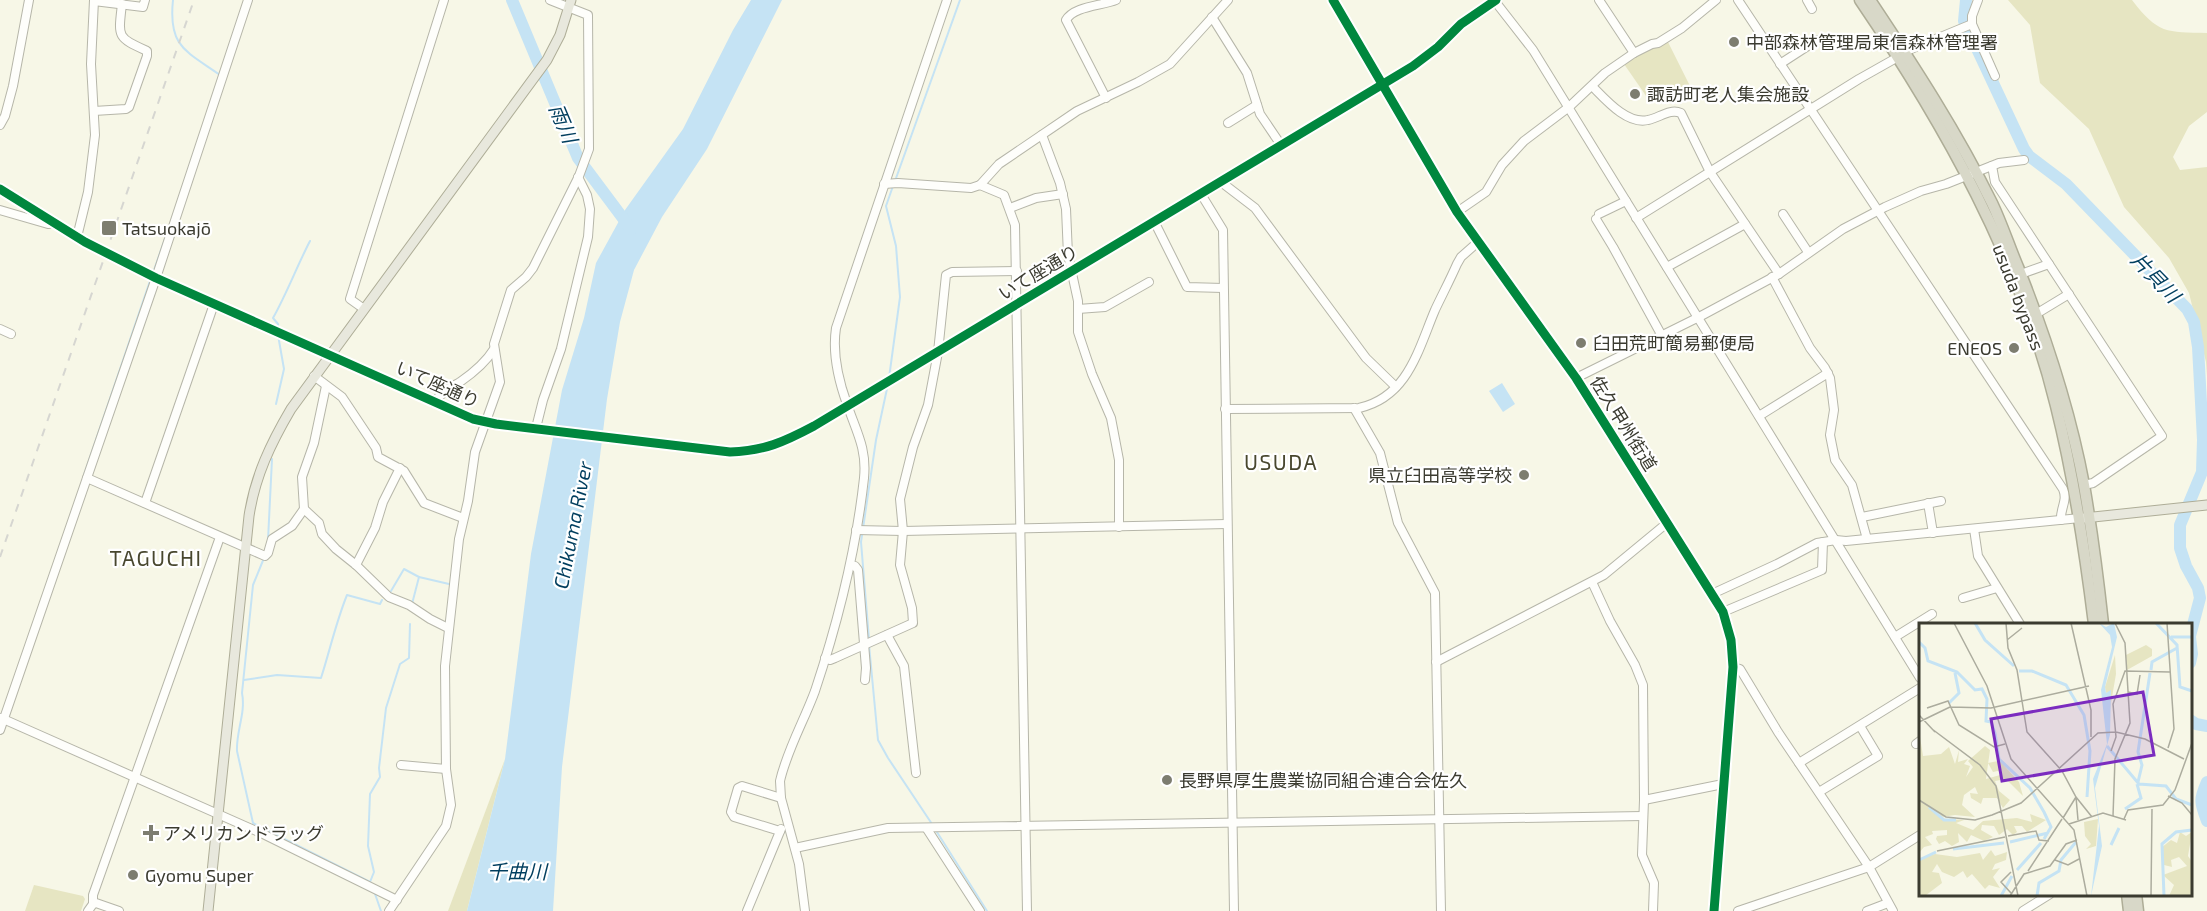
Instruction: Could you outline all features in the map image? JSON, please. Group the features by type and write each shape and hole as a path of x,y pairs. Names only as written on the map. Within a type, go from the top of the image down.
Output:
{"highway":[{"name":"usuda bypass","path":"1860,0 1901,54"},
{"name":"usuda bypass","path":"1870,0 1932,112 1993,205 2036,314 2064,403 2084,485 2094,623"},
{"name":"usuda bypass","path":"1972,174 2021,297 2056,405 2085,518 2103,623"},
{"path":"2127,896 2129,911"},
{"path":"2136,896 2138,911"}],"main road":[{"path":"208,911 250,504 264,458 291,409 314,376 547,60 560,34 570,3"},
{"path":"2085,518 2207,505"}],"street":[{"path":"0,125 5,116 13,86 29,0"},
{"path":"77,237 88,192 95,135 90,64 94,0 143,7 145,0"},
{"path":"0,730 156,278 248,0"},
{"path":"364,309 350,299 444,0"},
{"path":"434,403 440,395 488,359 494,349 511,290 526,277 532,268 588,154 590,143 589,19 588,15 570,3 550,0"},
{"path":"804,911 795,848 781,798 782,773 804,720 825,658 862,531 865,459 859,435 847,405 834,355 836,328 892,183 947,0"},
{"path":"1106,98 1066,20 1068,15 1116,0"},
{"path":"892,183 971,188 980,185 999,164 1077,111 1170,64 1228,0"},
{"path":"1495,0 1533,50 1569,107 1919,676"},
{"name":"いて座通り","path":"0,189 77,237 156,278 331,354 434,403 484,422 730,452 765,448 782,443 938,352 1425,58 1461,24 1495,0"},
{"path":"1599,0 1634,53"},
{"path":"1457,212 1486,192 1502,165 1524,141 1569,107 1605,73 1634,53 1658,43 1682,28 1716,0"},
{"path":"1738,0 2063,489 2066,499 2061,520"},
{"path":"1807,0 1812,9"},
{"path":"1978,0 1972,16 1972,24 1995,76"},
{"name":"佐久甲州街道","path":"1336,1 1457,212 1576,378 1723,612 1731,640 1733,667 1714,911"},
{"path":"94,111 129,107 147,56 147,51 126,42 121,34 119,25 122,4"},
{"path":"1212,17 1247,74 1260,114 1281,145"},
{"path":"1636,218 1901,54 1972,24"},
{"path":"1780,64 1817,40"},
{"path":"1592,86 1616,109 1637,119 1648,121 1674,111 1681,113 1710,172 1776,275 1810,348 1828,373 1833,401 1830,435 1835,460 1852,485 1867,539"},
{"path":"1228,123 1257,105"},
{"path":"1042,135 1066,208 1068,255 1078,309 1078,332 1092,374 1111,418 1119,460 1119,527"},
{"path":"1576,378 1662,336 1776,275 1843,229 1877,211 1921,191 1992,166 2024,160"},
{"path":"1992,166 1995,182 2162,436 2093,483 2084,485"},
{"path":"539,429 543,400 561,349 588,237 590,209 587,195 578,176"},
{"path":"1222,181 1255,208 1366,358 1396,387"},
{"path":"980,185 1004,195 1016,232 1027,911"},
{"path":"1010,208 1036,198 1063,194"},
{"path":"1201,194 1223,230 1234,911"},
{"path":"1626,201 1597,217 1662,336"},
{"path":"0,210 48,224 53,222"},
{"path":"1783,214 1808,252"},
{"path":"1154,221 1187,287 1223,288"},
{"path":"1667,267 1745,224"},
{"path":"1225,409 1354,408 1376,402 1396,387 1407,375 1461,257 1478,242"},
{"path":"2021,274 2049,264"},
{"path":"825,658 830,660 835,658 867,642 908,626 914,620 900,566 903,531 900,499 913,447 928,405 938,352 946,273 1017,271"},
{"path":"1078,309 1105,307 1149,282"},
{"path":"2036,314 2069,294"},
{"path":"145,503 214,304"},
{"path":"0,329 11,334"},
{"path":"389,911 449,820 445,666 448,628 463,518 468,501 475,452 500,382 494,349"},
{"path":"1759,416 1828,373"},
{"path":"314,376 342,397 376,448 378,457 400,468 423,503 463,518"},
{"path":"87,478 264,556 268,553 272,539 292,526 304,509 302,477 314,443 326,386"},
{"path":"1354,408 1380,453 1398,523 1435,593 1441,911"},
{"path":"356,565 375,528 383,502 400,468"},
{"path":"1862,517 1941,501"},
{"path":"1928,503 1933,533"},
{"path":"304,509 319,523 322,534 336,549 389,597 409,605 422,615 448,628"},
{"path":"1712,594 1823,542 2085,518"},
{"path":"1436,662 1592,582 1611,570 1667,523"},
{"path":"862,531 1227,524"},
{"path":"1974,529 1978,556 2019,623"},
{"path":"91,908 93,895 220,537"},
{"path":"1723,612 1822,570 1823,542"},
{"path":"851,565 858,570 867,642 865,680"},
{"path":"1592,582 1610,621 1635,665 1642,685 1644,800 1642,855 1654,883 1653,911"},
{"path":"1963,598 1997,588"},
{"path":"1895,637 1932,614"},
{"path":"887,634 904,666 916,772"},
{"path":"1733,667 1740,669 1798,763 1869,867 1893,911"},
{"path":"1798,763 1919,689"},
{"path":"2,719 218,814 397,900"},
{"path":"1819,792 1878,756 1860,726"},
{"path":"400,765 446,769"},
{"path":"1644,800 1723,784"},
{"path":"780,831 734,817 731,812 738,788 742,786 781,798"},
{"path":"795,848 879,829 1643,816"},
{"path":"751,910 780,831 787,820"},
{"path":"931,828 980,911"},
{"path":"1738,911 1869,867 1919,835"},
{"path":"2022,911 2047,896"},
{"path":"91,908 100,903 119,911"},
{"path":"1867,911 1888,903"}],"green space":[{"path":"2008,0 2132,0 2149,19 2164,29 2207,33 2207,112 2189,126 2173,157 2180,170 2207,167 2207,376 2206,362 2189,293 2169,258 2124,207 2089,129 2040,83 2030,25"},
{"path":"1667,40 1692,90 1651,103 1624,64"},
{"path":"505,759 467,911 448,911"},
{"path":"34,885 83,896 85,899 81,911 25,911"}],"water":[{"name":"千曲川","path":"751,0 782,0 707,149 662,217 634,270 620,322 607,399 562,767 553,911 467,911 505,759 531,554 562,390 584,318 596,263 625,210 683,129 733,30"},
{"path":"1502,383 1515,404 1503,412 1489,391"}],"waterway":[{"path":"173,0 173,28 177,38 189,53 220,77"},
{"name":"雨川","path":"512,0 578,158 631,229"},
{"path":"895,181 960,0"},
{"name":"片貝川","path":"1966,0 1964,21 2024,149 2029,156 2066,184 2187,309 2194,322 2198,347 2203,440 2202,472 2180,525 2180,548 2186,566 2198,588 2200,598 2192,628"},
{"path":"889,378 900,297 896,246 886,206 893,186"},
{"path":"153,273 167,233"},
{"path":"278,329 278,324 273,318 310,241"},
{"path":"84,475 151,278"},
{"path":"276,404 284,369 278,335"},
{"path":"869,639 861,542 876,440 888,384"},
{"path":"268,540 272,459"},
{"path":"264,558 253,585 242,693 243,708 237,744 253,823 371,884"},
{"path":"391,591 404,569 419,577"},
{"path":"412,604 419,577 449,584"},
{"path":"244,680 277,675 321,678 347,595 380,604 382,600"},
{"path":"370,882 374,872 368,846 370,794 380,777 386,708 400,664 409,658 410,624"},
{"path":"869,645 878,740 932,824"},
{"name":"片貝川","path":"2192,721 2207,726"},
{"name":"片貝川","path":"2207,782 2201,801 2207,821"},
{"path":"935,829 987,911"},
{"path":"374,891 381,911"}],"railway":[{"path":"0,557 194,0"}],"cycle path":[{"path":"1333,0 1457,212 1576,378 1723,612 1731,640 1733,667 1714,911"},
{"path":"0,189 85,242 156,278 473,419 496,424 730,452 753,450 774,445 814,426 1413,66 1438,47 1461,24 1496,0"}],"place":[{"name":"中部森林管理局東信森林管理署","path":"1734,42"},
{"name":"諏訪町老人集会施設","path":"1635,94"},
{"name":"Tatsuokajō","path":"109,228"},
{"name":"臼田荒町簡易郵便局","path":"1581,343"},
{"name":"ENEOS","path":"2014,348"},
{"name":"県立臼田高等学校","path":"1524,475"},
{"name":"長野県厚生農業協同組合連合会佐久","path":"1167,780"},
{"name":"アメリカンドラッグ","path":"151,833"},
{"name":"Gyomu Super","path":"133,875"}],"district":[{"name":"USUDA","path":"1281,461"},
{"name":"TAGUCHI","path":"156,557"}],"water label":[{"name":"Chikuma River","path":"572,525"}]}
